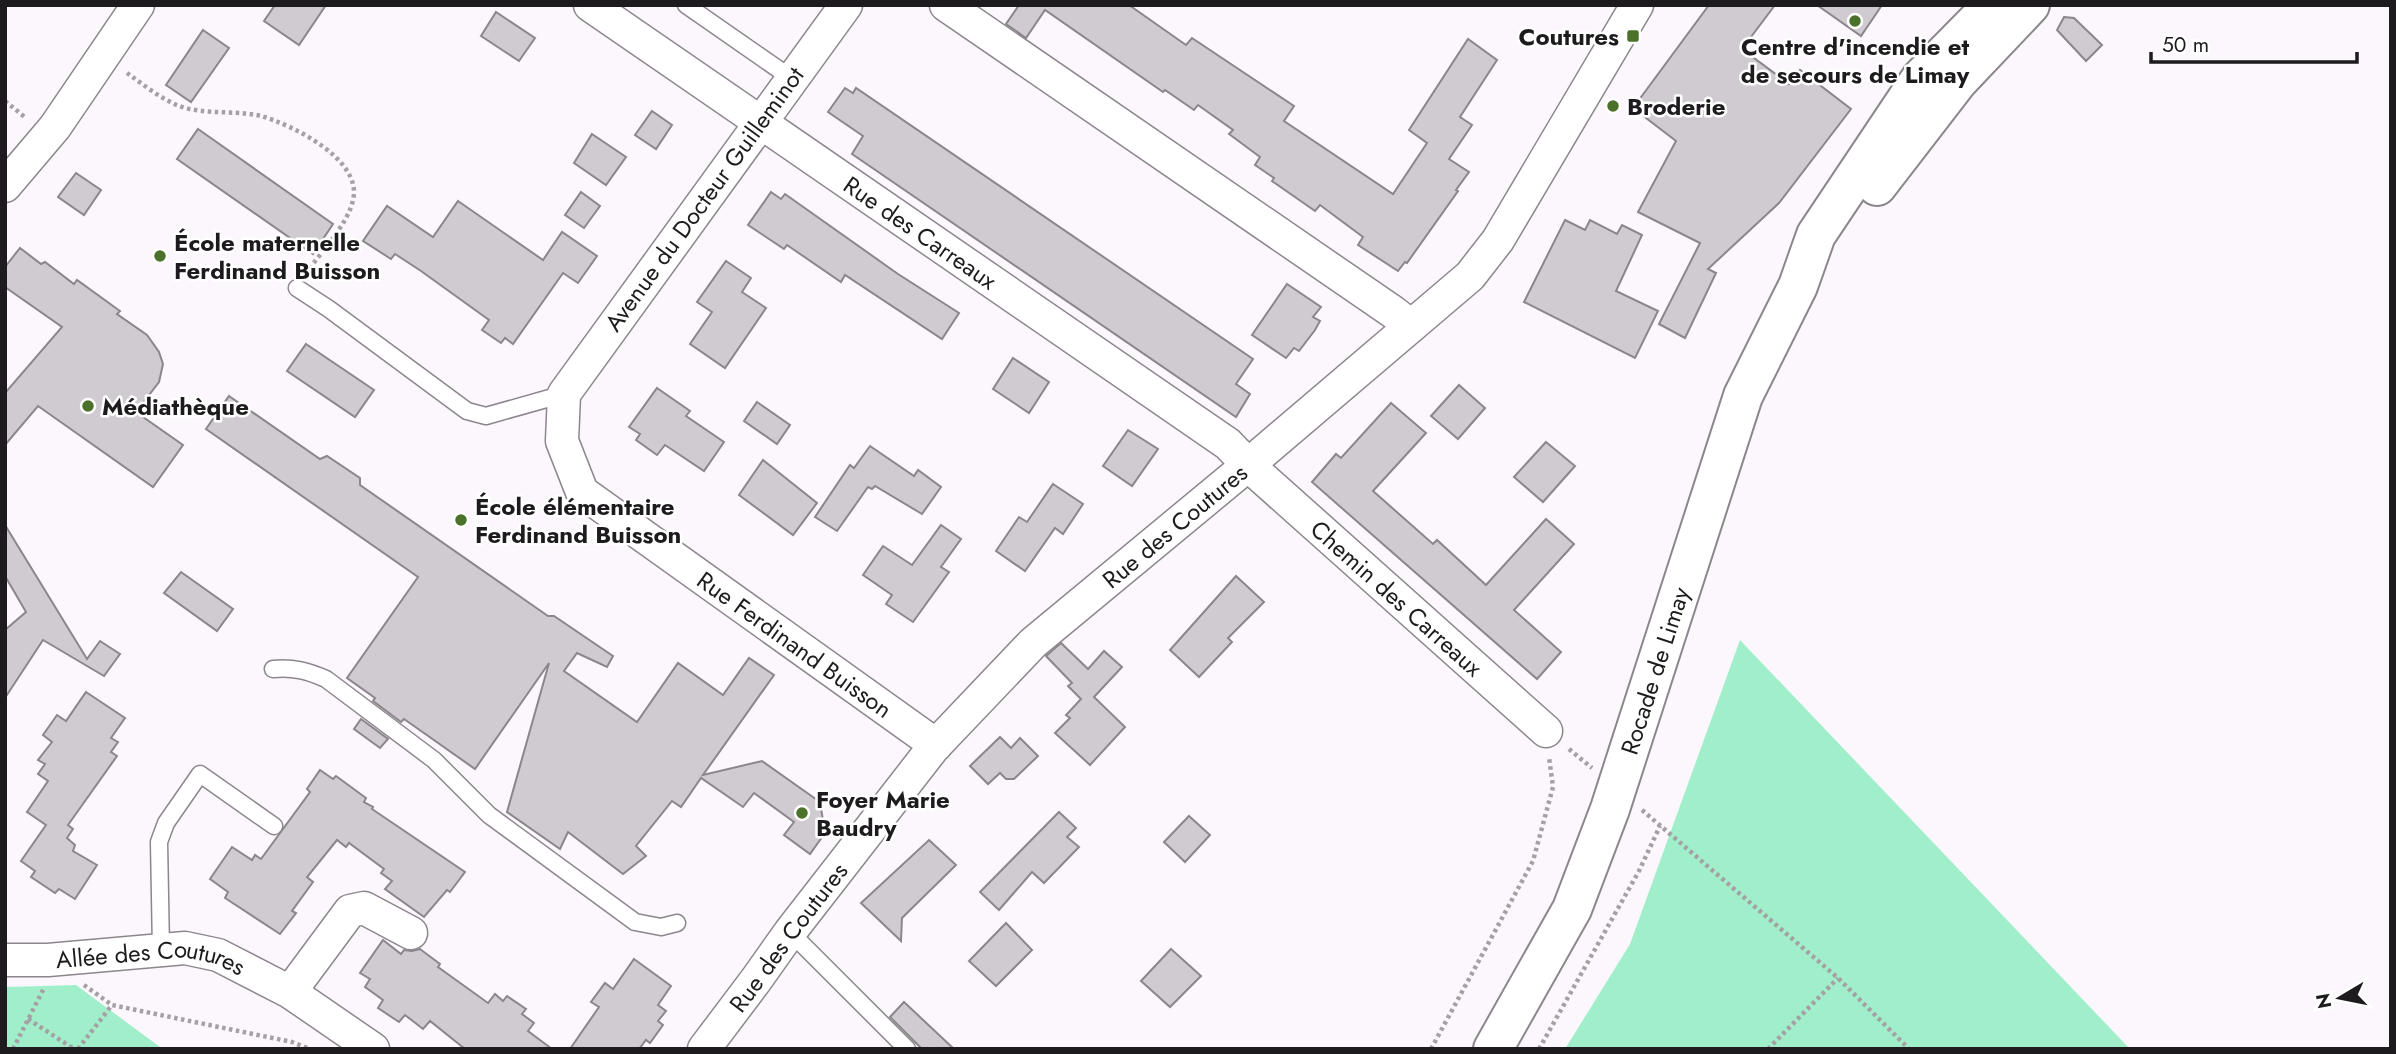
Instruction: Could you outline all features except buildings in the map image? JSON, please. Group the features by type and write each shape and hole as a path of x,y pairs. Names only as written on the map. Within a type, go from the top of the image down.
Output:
{"main road":[{"name":"Rocade de Limay","path":"1493,1049 1572,909 1610,809 1743,397 1798,286 1816,235 1921,78 1993,5"},
{"name":"Rocade de Limay","path":"1798,286 1832,252 1878,184 1958,81 2030,5"}],"street":[{"path":"5,186 55,127 138,5"},
{"name":"Rue des Carreaux","path":"590,5 1228,444 1248,465"},
{"name":"Avenue du Docteur Guilleminot","path":"564,394 846,5"},
{"path":"946,5 1393,312 1410,327"},
{"name":"Rue des Coutures","path":"714,1046 790,932 936,745 1033,643 1470,276 1498,240 1637,5"},
{"name":"Rue Ferdinand Buisson","path":"564,394 562,441 582,492 936,745"},
{"name":"Chemin des Carreaux","path":"1248,465 1546,731"},
{"path":"290,992 350,911 364,908 411,933"},
{"name":"Allée des Coutures","path":"5,960 48,960 185,948 218,955 290,992 373,1049"}],"lane":[{"path":"686,5 791,78"},
{"path":"297,288 467,411 486,416 523,408 564,394"},
{"path":"273,669 306,670 326,679 434,760 489,816 635,922 661,927 677,923"},
{"path":"161,950 159,842 166,822 200,775 274,826"},
{"path":"790,932 907,1049"}],"path":[{"path":"104,56 177,105 198,111 261,116 300,133 338,157 352,177 354,200 338,232 297,288"},
{"path":"1431,1049 1533,861 1553,787 1546,731"},
{"path":"1638,807 1838,978 1909,1049"},
{"path":"1539,1049 1639,871 1660,826"},
{"path":"1769,1049 1838,978"},
{"path":"13,1049 44,986"},
{"path":"28,1019 76,1049 112,1005 292,1042 310,1049"}],"green space":[{"path":"1740,640 2130,1049 1565,1049 1630,944"},
{"path":"76,985 160,1047 159,1049 5,1049 5,987"}],"place":[{"name":"Centre d'incendie et de secours de Limay","path":"1855,21"},
{"name":"Coutures","path":"1633,36"},
{"name":"Broderie","path":"1613,106"},
{"name":"École maternelle Ferdinand Buisson","path":"160,256"},
{"name":"Médiathèque","path":"88,406"},
{"name":"École élémentaire Ferdinand Buisson","path":"461,520"},
{"name":"Foyer Marie Baudry","path":"802,813"}]}
